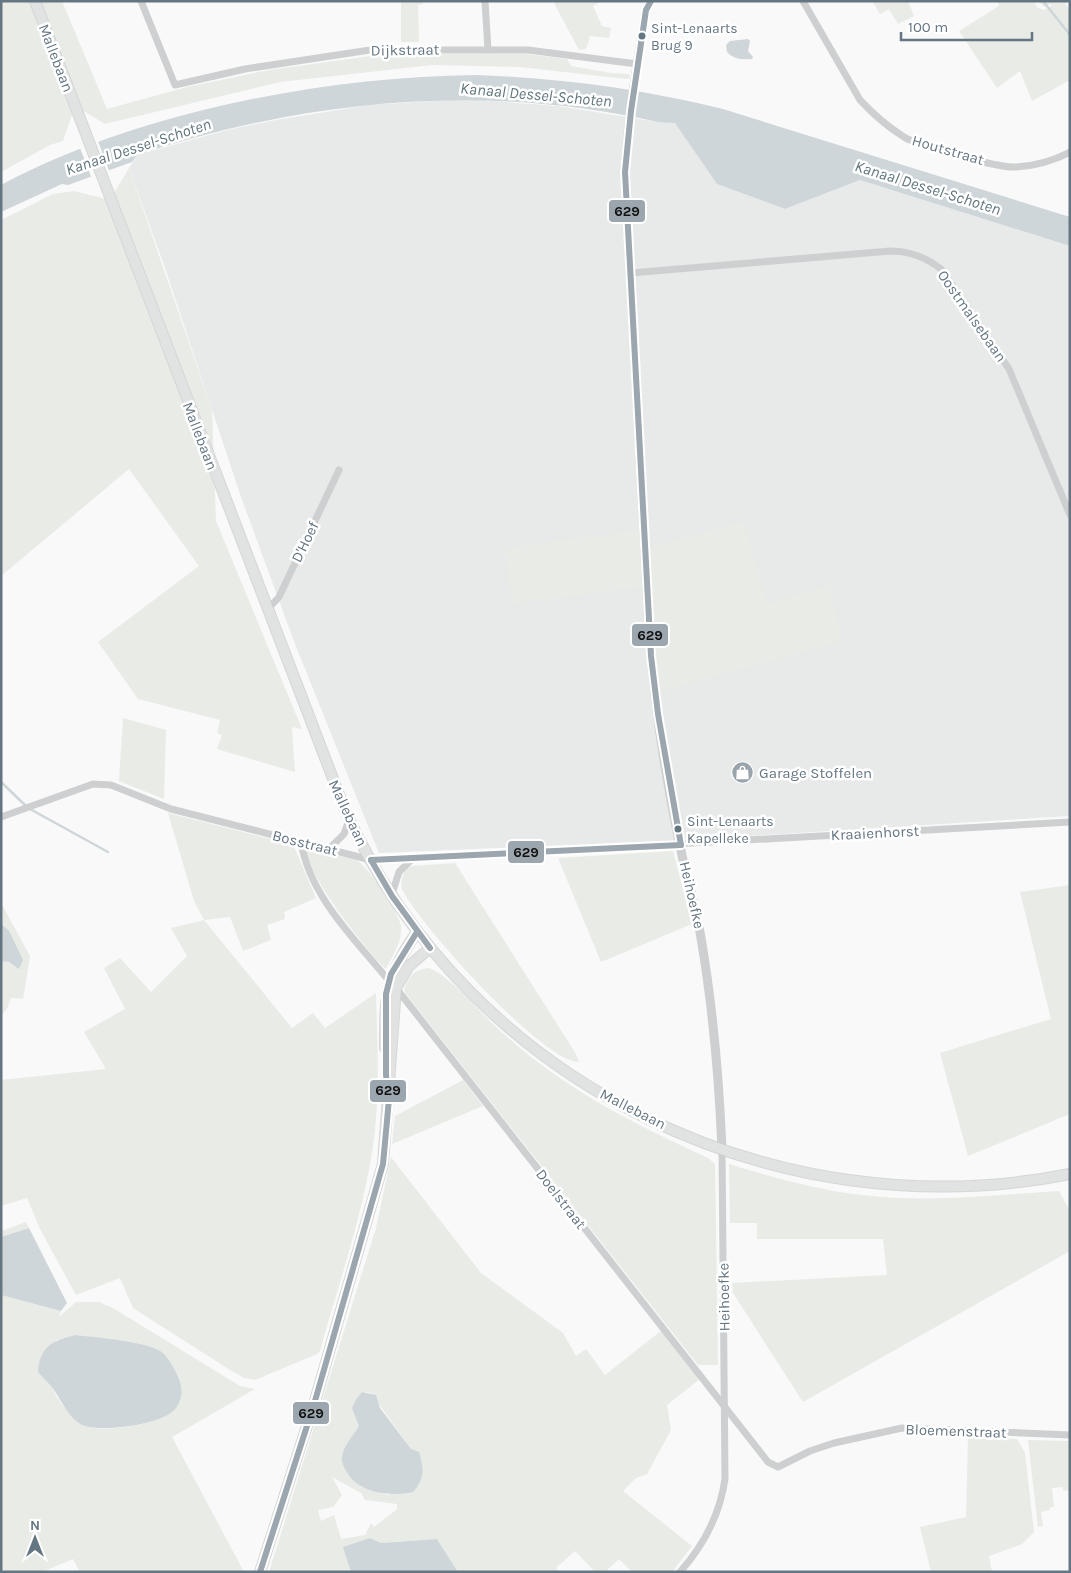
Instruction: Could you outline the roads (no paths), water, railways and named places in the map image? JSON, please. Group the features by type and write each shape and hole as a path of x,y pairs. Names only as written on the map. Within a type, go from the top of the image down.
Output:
{"main road":[{"name":"Mallebaan","path":"35,1 349,820 392,896 430,948 484,1004 524,1040 575,1079 647,1118 722,1149 795,1171 855,1182 958,1187 994,1185 1070,1174"},
{"path":"260,1572 318,1392 383,1164 389,1099 392,984 402,955 417,932"},
{"path":"392,984 430,948"}],"street":[{"name":"Dijkstraat","path":"141,1 175,85 244,69 370,50 528,50 637,64"},
{"path":"485,1 488,50"},
{"name":"Heihoefke","path":"651,1 646,10 632,88 628,117 625,172 651,656 658,714 708,982 718,1063 722,1149 726,1409 725,1479 722,1500 706,1538 680,1572"},
{"name":"Houtstraat","path":"803,1 860,100 873,114 905,138 966,158 1013,167 1054,160 1070,152"},
{"name":"Oostmalsebaan","path":"631,273 890,251 907,252 930,260 941,269 1010,369 1070,515"},
{"name":"D'Hoef","path":"267,610 279,597 339,470"},
{"name":"Bosstraat","path":"1,817 92,784 102,784 111,785 171,809 371,860 681,845"},
{"path":"329,849 344,834 349,820"},
{"name":"Kraaienhorst","path":"681,845 1070,822"},
{"name":"Doelstraat","path":"301,842 304,860 320,895 726,1409"},
{"path":"392,896 399,872 412,858"},
{"name":"Bloemenstraat","path":"726,1409 768,1462 778,1467 810,1451 902,1428 1070,1435"}],"water":[{"path":"748,39 750,41 748,51 753,57 752,59 738,59 727,52 726,45 730,41"},
{"name":"Kanaal Dessel-Schoten","path":"475,75 538,79 631,90 723,109 1070,217 1070,246 860,180 785,209 717,184 675,123 658,122 593,110 528,103 462,100 396,103 330,110 265,121 200,136 137,155 132,162 68,185 62,184 1,212 1,185 54,159 111,137 171,119 232,103 294,91 416,77"},
{"path":"1,924 9,931 23,960 19,969 9,962 1,961"},
{"path":"29,1228 67,1303 61,1311 1,1295 1,1237"},
{"path":"75,1335 135,1343 157,1349 163,1353 173,1367 181,1384 182,1392 176,1408 159,1419 133,1426 94,1428 79,1423 69,1414 51,1386 38,1372 41,1357 48,1346"},
{"path":"362,1392 376,1395 380,1408 411,1449 419,1452 422,1473 420,1482 413,1492 395,1494 376,1492 359,1485 347,1472 342,1461 343,1453 359,1426 352,1408"},
{"path":"370,1538 381,1543 437,1539 458,1572 351,1572 343,1547"}],"waterway":[{"path":"1043,1 1070,35"},
{"path":"1,782 25,805"},
{"path":"30,809 108,852"}],"place":[{"name":"Sint-Lenaarts Brug 9","path":"642,36"},
{"name":"Garage Stoffelen","path":"743,773"},
{"name":"Sint-Lenaarts Kapelleke","path":"678,829"}]}
